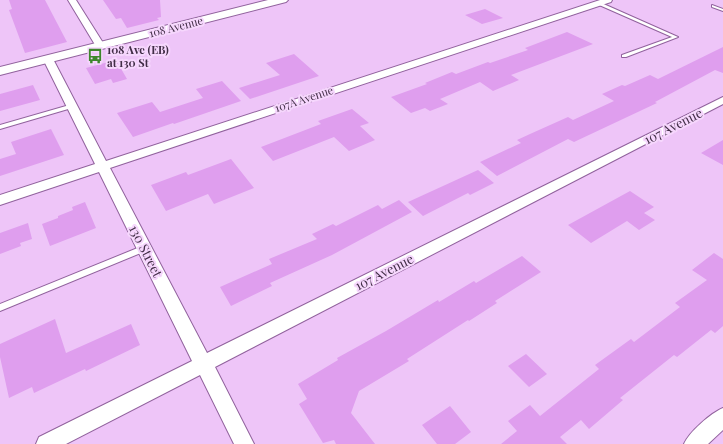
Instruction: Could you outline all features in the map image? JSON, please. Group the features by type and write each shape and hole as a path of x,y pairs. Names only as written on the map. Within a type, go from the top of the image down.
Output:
{"main road":[{"name":"108 Avenue","path":"0,71 266,2 282,0"}],"street":[{"path":"72,0 100,46"},
{"name":"107A Avenue","path":"0,200 603,2"},
{"name":"130 Street","path":"48,59 244,444"},
{"name":"107 Avenue","path":"46,444 723,100"},
{"path":"694,444 723,417"}],"lane":[{"path":"603,2 676,37 624,56"},
{"path":"713,6 723,10"},
{"path":"0,127 72,106"},
{"path":"0,308 145,248"}],"building":[{"path":"9,0 45,0 67,42 25,53 9,10 12,9"},
{"path":"103,0 160,0 161,17 157,18 159,20 127,28 121,18 116,19"},
{"path":"485,9 503,18 482,24 465,15"},
{"path":"567,32 593,44 511,75 519,80 493,91 480,82 440,99 448,104 430,111 425,108 411,113 391,97 427,84 425,83 452,72 456,74 488,62 490,63 528,50 525,48"},
{"path":"723,47 723,73 715,70 655,102 657,103 574,142 568,139 497,176 480,162 521,143 517,140 530,134 568,117 573,120 614,101 602,94 650,75 658,79"},
{"path":"294,54 319,76 250,99 239,88 280,75 266,63"},
{"path":"116,60 127,79 113,83 111,79 95,84 86,68"},
{"path":"222,81 241,101 133,137 117,113 152,102 160,112 203,98 196,89"},
{"path":"33,85 40,100 0,111 0,94"},
{"path":"352,109 369,123 360,126 375,140 349,151 334,137 273,161 261,147 321,124 318,121"},
{"path":"51,129 64,155 0,176 0,159 16,154 11,142"},
{"path":"723,140 723,165 701,153"},
{"path":"231,159 254,188 214,204 208,194 166,211 151,185 186,172 188,175"},
{"path":"478,170 494,183 470,195 468,193 423,216 408,202"},
{"path":"630,191 654,207 644,213 655,220 639,230 627,221 591,243 568,225"},
{"path":"399,200 412,212 332,255 270,283 272,286 231,306 220,287 272,264 269,259 317,239 312,234 333,224 336,226 378,205 382,209"},
{"path":"85,202 96,228 50,246 42,224 58,218 58,216 73,210 72,207"},
{"path":"28,223 32,239 20,243 21,246 0,254 0,233"},
{"path":"714,253 723,259 723,326 715,333 711,330 677,357 674,355 620,398 623,400 589,429 581,420 560,437 567,444 501,444 517,431 508,421 530,405 540,416 599,369 595,365 631,339 634,342 680,307 675,303 707,280 692,270"},
{"path":"522,256 541,272 495,301 497,303 407,359 409,361 359,391 351,413 375,444 336,444 334,440 323,443 299,404 307,399 298,384 338,360 337,358 438,300 439,302 474,281 476,283"},
{"path":"55,319 66,353 131,324 140,345 86,371 85,369 34,393 32,387 9,398 0,357 0,344"},
{"path":"526,354 547,374 529,387 508,366"},
{"path":"450,406 471,432 455,444 437,444 422,425"}],"place":[{"name":"108 Ave (EB) at 130 St","path":"95,56"}]}
